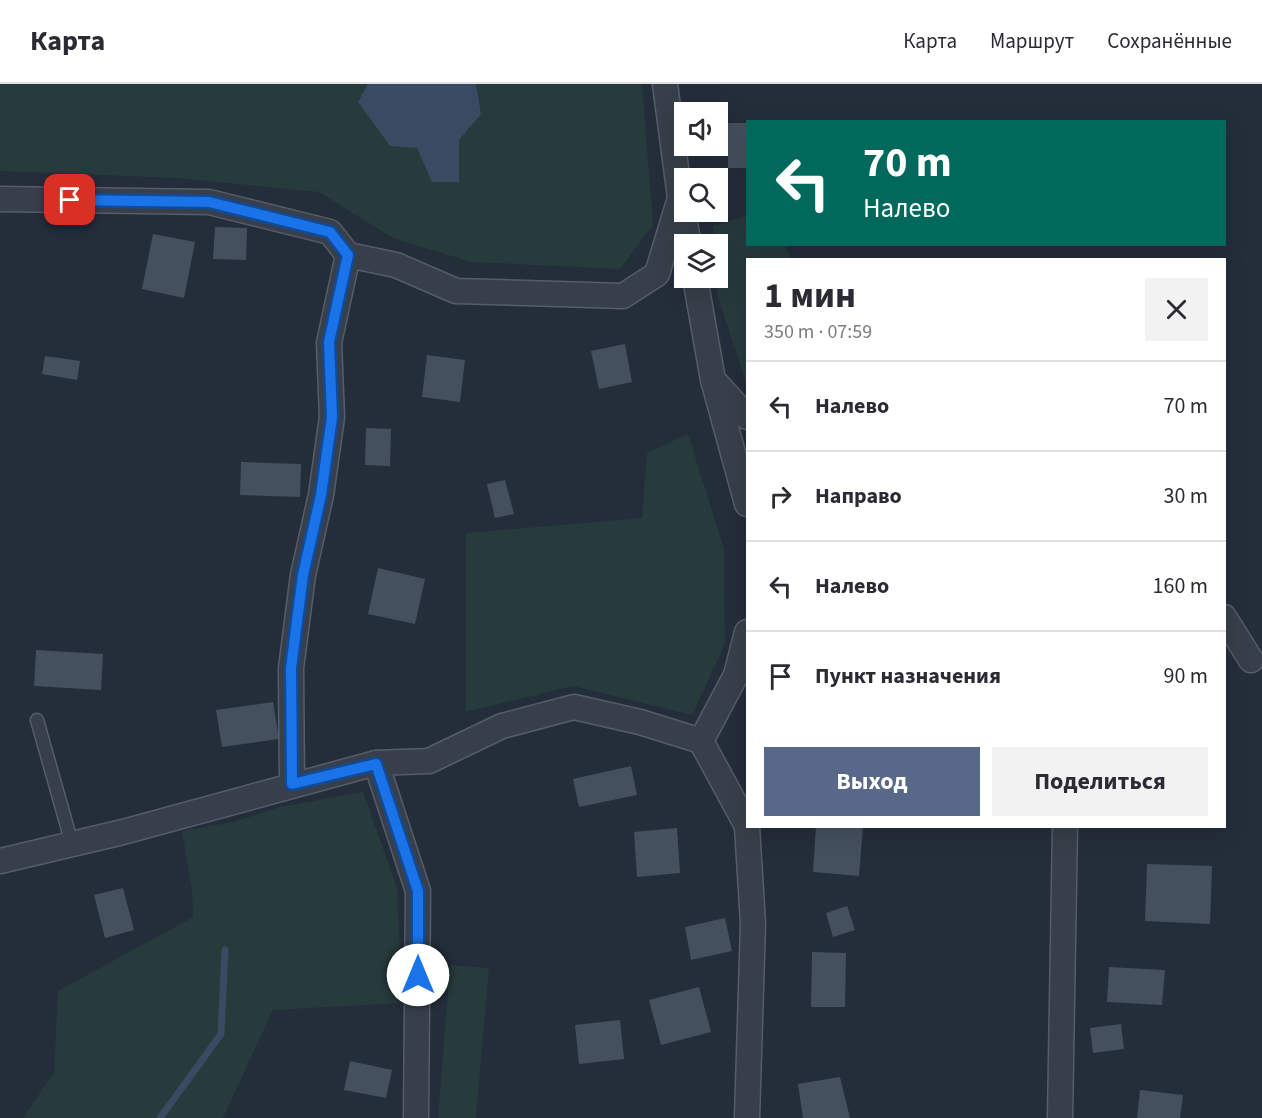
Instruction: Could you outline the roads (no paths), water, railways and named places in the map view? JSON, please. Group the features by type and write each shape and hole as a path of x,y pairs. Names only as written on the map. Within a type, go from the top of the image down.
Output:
{"street":[{"path":"665,84 676,168"},
{"path":"0,199 209,202 330,232 348,255 396,265 456,291 623,296 657,274 674,218"},
{"path":"292,784 291,668 303,575 321,495 332,417 329,342 348,255"},
{"path":"697,288 713,380 746,500"},
{"path":"713,380 746,416"},
{"path":"1226,620 1251,660"},
{"path":"701,741 736,675 746,636"},
{"path":"0,861 123,832 292,784 376,764 429,761 502,726 574,707 640,722 701,741 746,824"},
{"path":"376,764 418,891 416,1118"},
{"path":"747,828 753,924 747,1118"},
{"path":"1060,1118 1065,828"}],"lane":[{"path":"37,720 72,844"}],"water":[{"path":"368,84 476,84 481,114 459,140 459,182 432,182 417,148 390,146 358,102"}],"waterway":[{"path":"160,1118 221,1034 225,950"}]}
